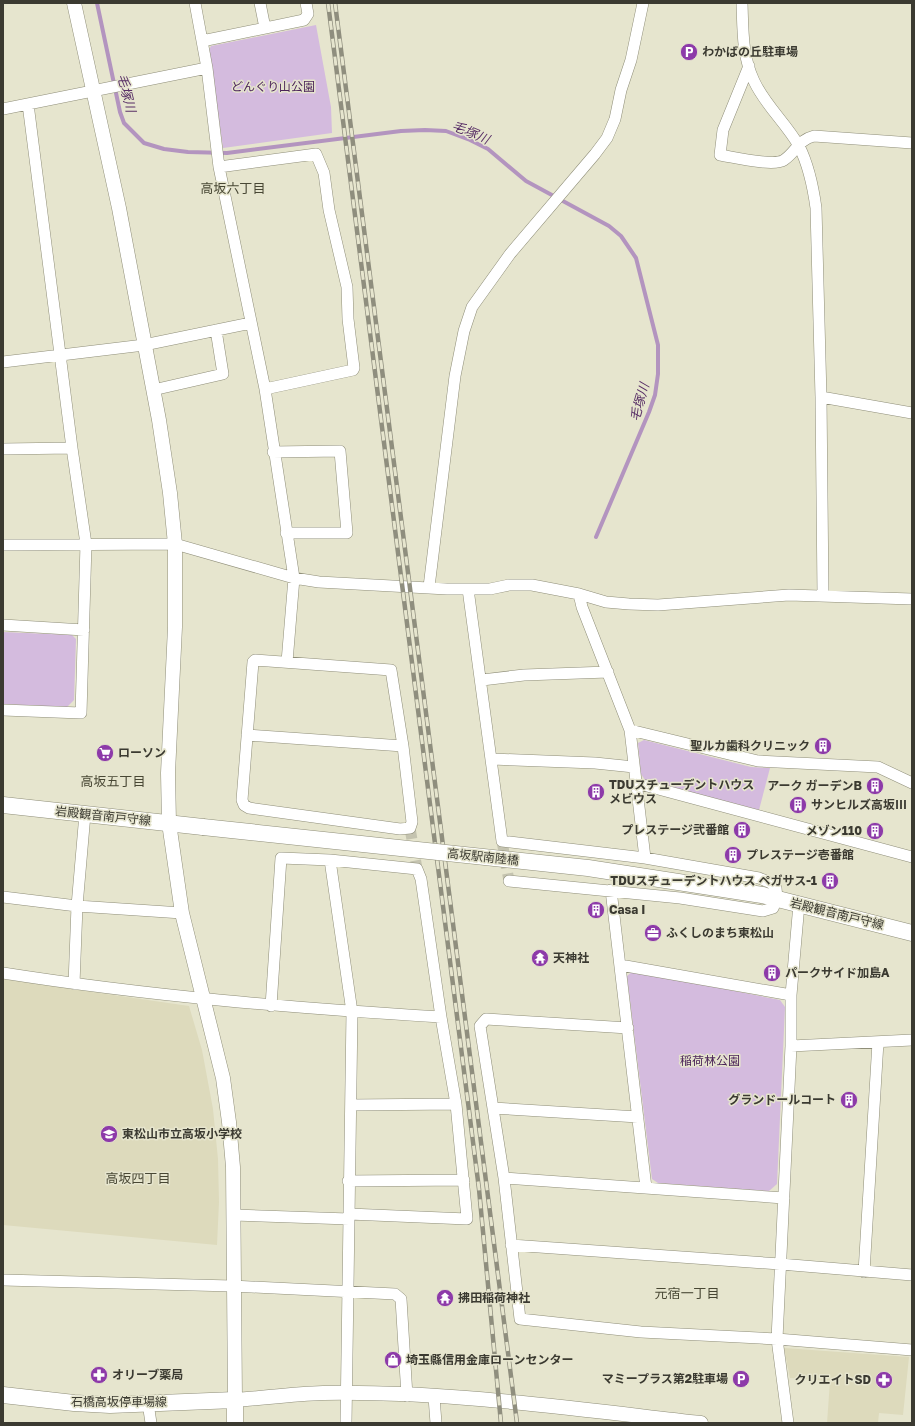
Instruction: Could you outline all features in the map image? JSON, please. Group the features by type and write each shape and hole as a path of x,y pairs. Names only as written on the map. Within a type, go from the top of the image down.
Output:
{"main road":[{"name":"岩殿観音南戸守線","path":"3,805 203,826"},
{"name":"高坂駅南陸橋","path":"203,826 588,868 769,897"},
{"name":"岩殿観音南戸守線","path":"769,897 912,933"},
{"name":"石橋高坂停車場線","path":"3,1394 74,1403 110,1405 235,1400"},
{"path":"235,1400 235,1423"}],"street":[{"path":"74,3 92,92 119,208 153,390 170,492 175,544 175,626 168,773 169,823 182,914 205,1000 223,1078 229,1122 233,1167 232,1286 235,1400 315,1394 434,1397 486,1400 701,1423"},
{"path":"194,3 207,68 219,167 265,389 273,452 294,578 287,662"},
{"path":"260,3 266,28"},
{"path":"202,41 304,20 308,14 306,3"},
{"path":"429,587 455,376 464,331 472,307 510,254 607,138 615,119 621,90 631,60 643,3"},
{"path":"742,3 743,49 754,81 767,103 798,146 813,185 816,208 822,595"},
{"path":"749,66 723,130 720,155 773,163 783,161 806,138 814,136 912,142"},
{"path":"3,109 207,68"},
{"path":"3,710 81,713 86,544 72,448 28,104"},
{"path":"219,167 316,154 324,172 329,210 347,287 348,318 354,368 353,370 265,389"},
{"path":"3,362 144,345 251,323"},
{"path":"153,390 223,374 224,372 216,330"},
{"path":"820,397 912,413"},
{"path":"3,449 72,448"},
{"path":"273,452 340,451 347,533 286,533"},
{"path":"3,545 175,544 294,578 347,585 468,589 532,585 579,594 606,602 658,605 768,596 822,595 912,599"},
{"path":"468,589 482,680 502,841 645,858 759,878 771,883 776,888 769,897 773,908 762,912 680,898 509,881"},
{"path":"579,594 582,607 630,730 645,858"},
{"path":"3,625 84,630"},
{"path":"253,662 287,662 391,670 404,746 412,822 410,828 400,829 248,808 244,805 242,800 247,735 253,662"},
{"path":"482,680 524,676 608,672"},
{"path":"630,730 758,760 878,767 912,783"},
{"path":"247,735 404,746"},
{"path":"492,758 595,763 634,767"},
{"path":"636,783 912,857"},
{"path":"74,984 77,906 86,814"},
{"path":"233,1215 467,1219 456,1104 441,1018 421,878 417,869 330,860 281,858 271,1006"},
{"path":"330,860 352,1012 351,1105 348,1181 349,1217 346,1423"},
{"path":"611,890 646,1188"},
{"path":"3,897 77,906 182,914"},
{"path":"788,1423 776,1339 791,1046 791,995 799,904"},
{"path":"620,965 791,995"},
{"path":"3,973 74,984 205,1000 441,1018"},
{"path":"628,1028 486,1019 480,1026 504,1178 520,1319 641,1332 776,1339 912,1350"},
{"path":"791,1046 912,1040"},
{"path":"864,1272 878,1042"},
{"path":"351,1105 456,1104"},
{"path":"493,1108 638,1117"},
{"path":"504,1178 784,1198"},
{"path":"348,1181 464,1180"},
{"path":"511,1245 912,1275"},
{"path":"3,1280 232,1286 395,1294 401,1299 407,1396"},
{"path":"434,1397 436,1423"},
{"path":"148,1403 150,1423"}],"shaded area":[{"name":"東松山市立高坂小学校","path":"3,979 189,1006 202,1050 213,1109 218,1159 219,1202 217,1245 3,1225"},
{"path":"784,1348 909,1357 903,1415 879,1413 878,1423 827,1423 830,1381 790,1378"}],"green space":[{"name":"どんぐり山公園","path":"316,25 331,107 332,133 223,148 209,50 211,46"},
{"path":"3,632 72,635 76,639 74,700 67,707 3,704"},
{"path":"644,740 751,767 770,768 759,810 645,780 641,774 638,743"},
{"name":"稲荷林公園","path":"633,971 780,1000 785,1007 777,1184 769,1191 658,1183 652,1179 627,976"}],"waterway":[{"name":"毛塚川","path":"97,3 120,112 124,123 144,143 164,149 188,152 227,153 401,131 446,131 488,149 526,181 609,226 621,236 636,258 658,345 658,374 655,395 649,412 596,537"}],"tunnel":[{"path":"410,828 417,869"},
{"path":"502,841 509,881"}],"railway":[{"path":"328,3 479,1189 501,1423"},
{"path":"335,3 517,1423"}],"place":[{"name":"わかばの丘駐車場","path":"689,52"},
{"name":"聖ルカ歯科クリニック","path":"823,746"},
{"name":"ローソン","path":"105,753"},
{"name":"アーク ガーデンB","path":"875,786"},
{"name":"TDUスチューデントハウス メビウス","path":"596,792"},
{"name":"サンヒルズ高坂Ⅲ","path":"798,805"},
{"name":"プレステージ弐番館","path":"742,830"},
{"name":"メゾン110","path":"875,831"},
{"name":"プレステージ壱番館","path":"733,855"},
{"name":"TDUスチューデントハウス ペガサス-1","path":"830,881"},
{"name":"Casa I","path":"596,910"},
{"name":"ふくしのまち東松山","path":"653,933"},
{"name":"天神社","path":"540,958"},
{"name":"パークサイド加島A","path":"772,973"},
{"name":"グランドールコート","path":"849,1100"},
{"name":"東松山市立高坂小学校","path":"109,1134"},
{"name":"拂田稲荷神社","path":"445,1298"},
{"name":"埼玉縣信用金庫ローンセンター","path":"393,1360"},
{"name":"オリーブ薬局","path":"99,1375"},
{"name":"マミープラス第2駐車場","path":"741,1379"},
{"name":"クリエイトSD","path":"884,1380"}],"district":[{"name":"高坂六丁目","path":"233,188"},
{"name":"高坂五丁目","path":"113,781"},
{"name":"高坂四丁目","path":"138,1178"},
{"name":"元宿一丁目","path":"687,1293"}]}
